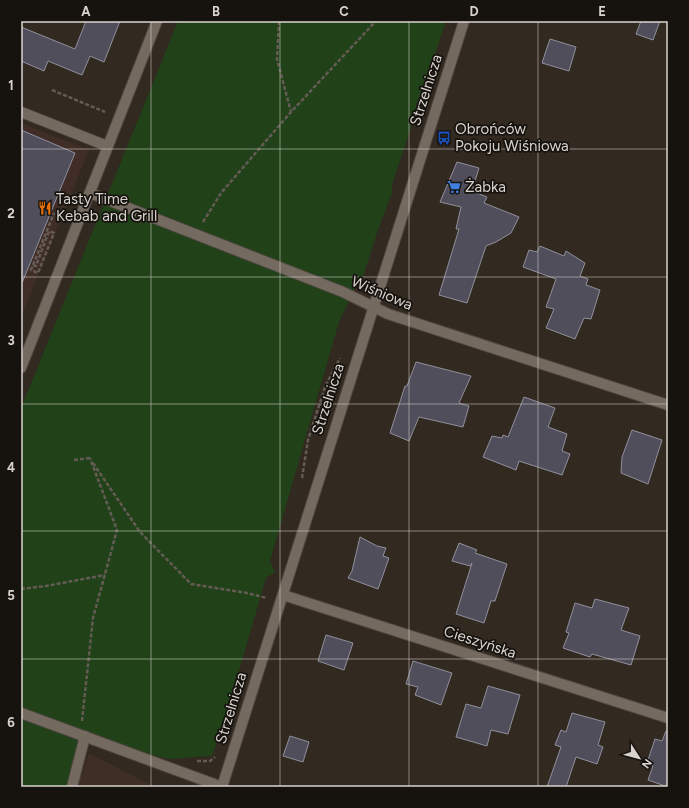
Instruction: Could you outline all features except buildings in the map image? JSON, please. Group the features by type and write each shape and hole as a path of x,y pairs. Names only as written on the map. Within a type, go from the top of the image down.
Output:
{"street":[{"path":"21,368 157,21"},
{"name":"Strzelnicza","path":"222,787 464,21"},
{"path":"21,112 107,146"},
{"name":"Wiśniowa","path":"90,192 343,292 388,314 668,405"},
{"name":"Cieszyńska","path":"283,594 668,718"},
{"path":"21,712 222,787"},
{"path":"72,787 85,736"}],"path":[{"path":"279,21 278,59 291,112"},
{"path":"201,225 221,193 291,112 376,21"},
{"path":"52,90 105,112"},
{"path":"33,265 36,266 49,231 54,233 38,273 31,270 33,265 54,213"},
{"path":"74,460 90,458"},
{"path":"85,736 81,727 93,618 117,530 90,458"},
{"path":"90,458 140,532 191,584 247,593 269,599"},
{"path":"21,589 46,586 105,574"}],"shaded area":[{"path":"21,123 89,150 21,317"},
{"path":"89,753 155,787 77,787"}],"green space":[{"path":"178,21 446,21 391,188 393,190 363,277 360,277 339,322 270,561 275,572 266,578 228,709 212,756 168,759 85,736 70,787 21,787 21,408"}],"place":[{"name":"Obrońców Pokoju Wiśniowa","path":"444,138"},
{"name":"Żabka","path":"454,187"},
{"name":"Tasty Time Kebab and Grill","path":"45,208"}]}
